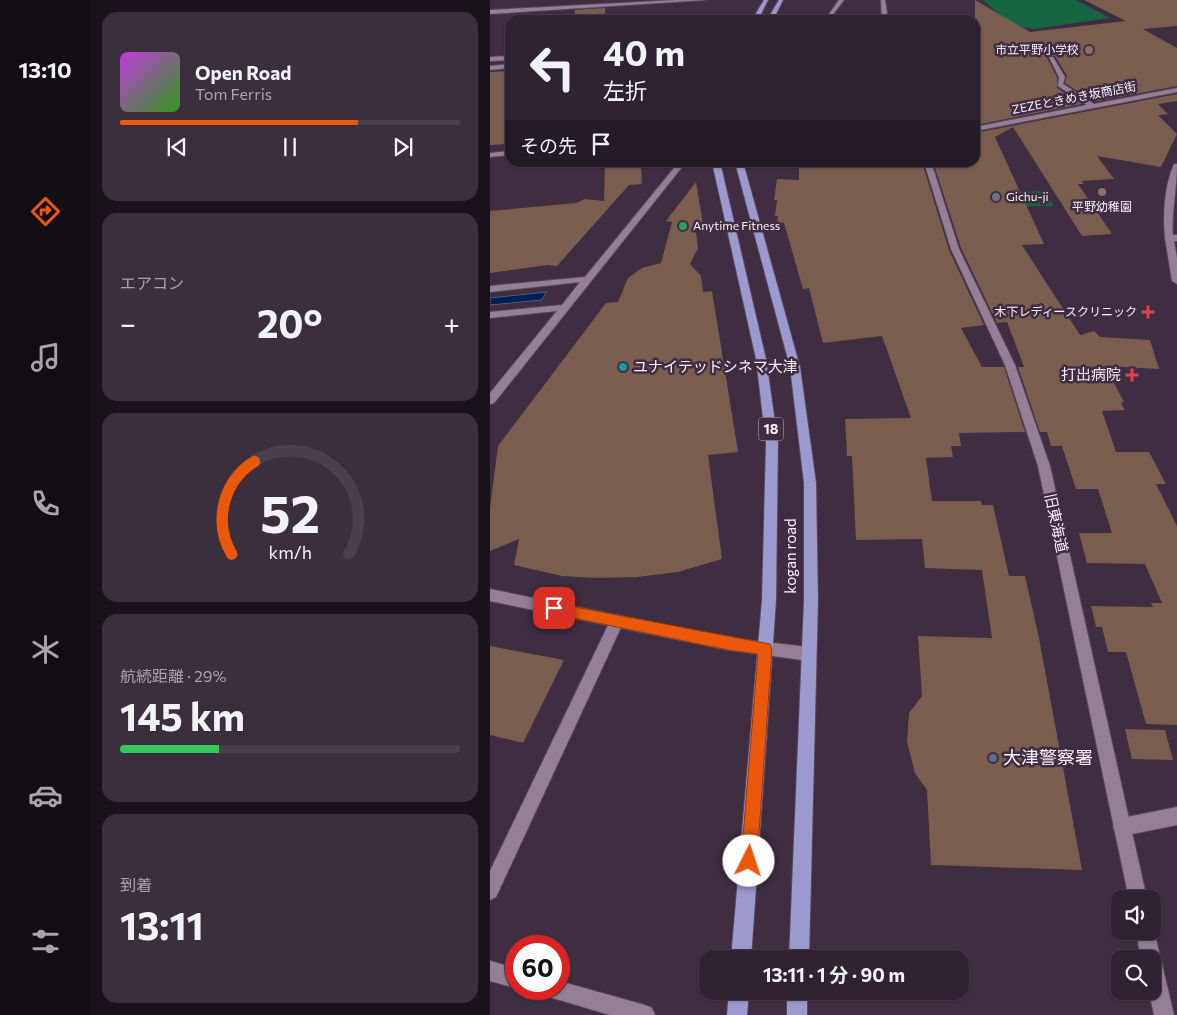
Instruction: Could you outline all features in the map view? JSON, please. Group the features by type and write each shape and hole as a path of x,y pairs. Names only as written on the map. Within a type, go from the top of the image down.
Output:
{"main road":[{"path":"757,15 766,0"},
{"path":"773,15 781,0"},
{"name":"kogan road","path":"717,167 762,359 772,444 772,514 765,649 743,950"},
{"name":"kogan road","path":"740,167 795,367 803,421 810,493 809,654 798,950"},
{"path":"737,1015 738,1000"},
{"path":"797,1015 798,1000"}],"street":[{"path":"490,12 610,2 703,0"},
{"path":"830,15 842,0"},
{"path":"883,0 884,15"},
{"path":"490,59 505,58"},
{"path":"1051,58 1062,77 1060,85 1092,106"},
{"path":"490,68 505,66"},
{"name":"ZEZEときめき坂商店街","path":"980,128 1177,90"},
{"path":"490,155 505,154"},
{"path":"490,400 679,167"},
{"name":"旧東海道","path":"929,167 956,249 1010,365 1044,466 1136,890"},
{"path":"1177,167 1171,188 1167,217 1173,238 1177,281"},
{"path":"490,289 588,279"},
{"path":"490,315 566,306"},
{"path":"490,595 728,644 809,654"},
{"path":"490,891 617,621"},
{"path":"1122,827 1177,816"},
{"path":"490,971 505,975"},
{"path":"570,994 645,1015"},
{"path":"1160,1000 1164,1015"}],"green space":[{"path":"983,0 1076,0 1110,18 1033,29 1012,25"},
{"path":"1044,191 1054,206 1005,207 984,193"}],"water":[{"path":"547,292 541,300 490,305 490,298"}],"building":[{"path":"975,0 1030,32 1126,21 1084,0 1177,0 1177,26 1143,29 1177,48 1177,86 1094,102 1065,83 1067,76 1055,56 1049,55 1047,58 1057,77 1057,88 1082,104 981,124 980,15 975,15"},
{"path":"605,8 605,15 574,15 575,10"},
{"path":"505,71 505,144 490,145 490,72"},
{"path":"1177,94 1177,101 1158,104 1168,114 1158,115 1177,134 1161,167 1097,156 1114,179 1081,181 1084,184 1078,184 1112,234 1082,236 1013,127 995,137 994,135 1044,244 1022,245 1080,335 1094,331 1100,337 1150,340 1159,369 1105,366 1124,402 1121,403 1125,410 1102,411 1116,452 1149,452 1166,484 1156,484 1177,526 1177,725 1146,724 1126,652 1108,652 1102,627 1096,627 1091,606 1153,607 1151,603 1162,603 1145,564 1087,563 1079,533 1112,533 1098,489 1076,489 1062,446 1051,446 1047,432 1040,432 1018,367 1024,367 1007,322 997,323 961,248 935,167 980,167 980,132"},
{"path":"605,167 641,167 642,184 629,185 557,266 548,265 490,273 490,211 576,203 585,199 604,201"},
{"path":"799,167 924,167 949,250 984,325 961,328 982,367 1004,367 1025,432 959,433 961,446 951,446 953,457 926,458 932,501 981,501 982,505 993,505 1009,576 1025,576 1039,638 1082,870 931,865 927,790 915,773 907,742 909,713 922,696 918,636 992,638 982,570 925,568 922,539 856,540 852,456 847,456 845,419 911,418 882,336 823,343 809,288 803,289 784,223 777,223 778,216 775,216 777,200 774,200 777,179 799,180"},
{"path":"696,182 703,224 695,225 698,248 690,264 701,276 703,292 712,291 738,452 708,455 722,559 678,572 637,577 598,578 562,576 514,565 519,539 490,551 490,508 498,446 606,303 618,302 628,278 642,268 661,263 672,222 666,221"},
{"path":"490,646 564,660 523,743 490,735"},
{"path":"1125,729 1165,730 1173,760 1132,759"}],"place":[{"name":"市立平野小学校","path":"1089,50"},
{"name":"平野幼稚園","path":"1102,192"},
{"name":"Gichu-ji","path":"996,197"},
{"name":"Anytime Fitness","path":"683,226"},
{"name":"木下レディースクリニック","path":"1148,312"},
{"name":"ユナイテッドシネマ大津","path":"623,367"},
{"name":"打出病院","path":"1132,375"},
{"name":"大津警察署","path":"993,758"}],"route":[{"path":"554,608 728,644 765,649 749,861"}]}
